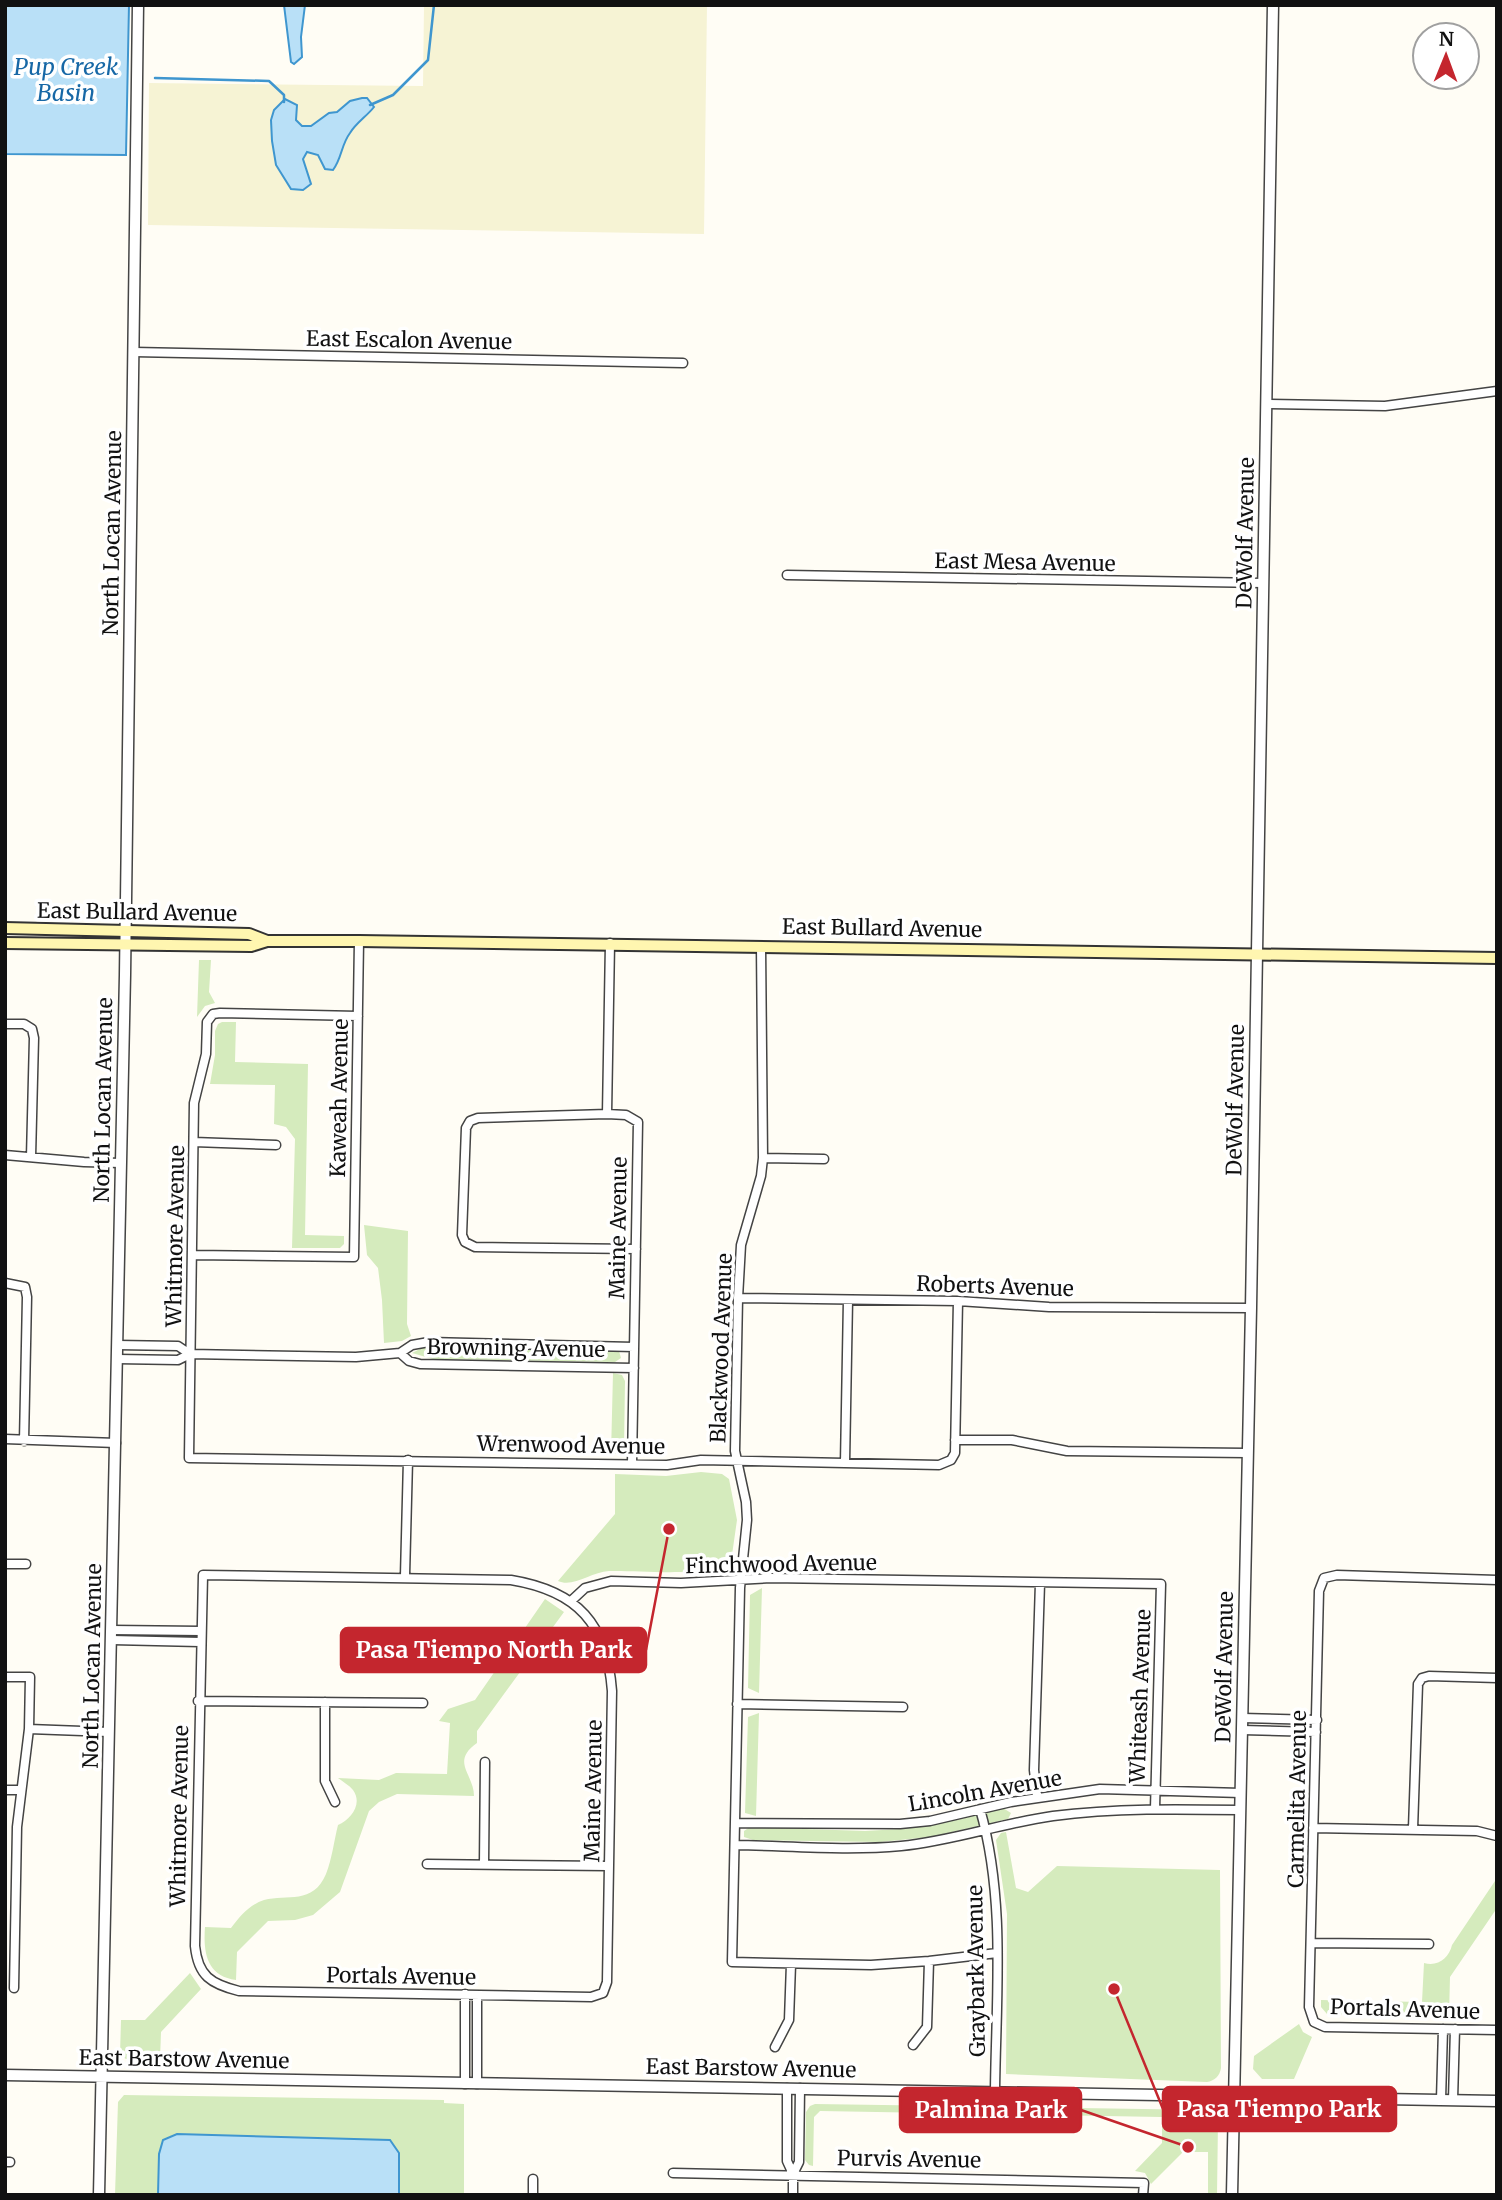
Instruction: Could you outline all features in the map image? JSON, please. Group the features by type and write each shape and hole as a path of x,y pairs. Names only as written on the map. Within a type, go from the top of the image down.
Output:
{"main road":[{"name":"East Bullard Avenue","path":"5,928 248,934 267,941"},
{"name":"East Bullard Avenue","path":"5,943 251,946 267,941 359,940 1497,958"}],"street":[{"name":"North Locan Avenue","path":"99,2195 126,945 138,5"},
{"name":"DeWolf Avenue","path":"1232,2195 1251,1308 1273,5"},
{"name":"East Escalon Avenue","path":"134,352 683,363"},
{"path":"1266,404 1385,406 1497,391"},
{"name":"East Mesa Avenue","path":"787,575 1263,583"},
{"name":"Kaweah Avenue","path":"192,1255 354,1257 359,940"},
{"path":"610,943 607,1114 478,1118 470,1121 466,1128 462,1235 465,1242 475,1247 636,1249"},
{"name":"Blackwood Avenue","path":"761,946 763,1158 761,1176 741,1245 738,1298 735,1440 747,1520 741,1578 732,1962 791,1964"},
{"name":"Whitmore Avenue","path":"189,1458 194,1102 206,1054 207,1022 210,1017 220,1013 358,1016"},
{"path":"5,1024 24,1024 32,1029 34,1038 31,1157"},
{"name":"Maine Avenue","path":"607,1114 626,1115 638,1122 632,1464"},
{"path":"194,1142 276,1145"},
{"path":"5,1155 121,1163"},
{"path":"763,1158 824,1159"},
{"path":"5,1283 25,1287 27,1297 24,1441"},
{"name":"Roberts Avenue","path":"738,1298 958,1301 1049,1307 1251,1308"},
{"path":"845,1463 848,1300"},
{"path":"958,1301 955,1440 1012,1440 1067,1451 1247,1452"},
{"name":"Browning Avenue","path":"117,1359 178,1360 190,1354 356,1357 400,1353 412,1345 429,1342 634,1346"},
{"name":"Browning Avenue","path":"117,1345 178,1346 190,1354"},
{"name":"Browning Avenue","path":"400,1353 409,1361 420,1364 634,1368"},
{"path":"5,1439 116,1443"},
{"name":"Wrenwood Avenue","path":"189,1458 632,1464 737,1461 939,1465 951,1460 955,1453 955,1440"},
{"path":"408,1461 405,1576 511,1580 547,1588 571,1601"},
{"path":"5,1564 26,1564"},
{"name":"Whitmore Avenue","path":"203,1973 196,1962 195,1946 198,1701 203,1574 405,1576"},
{"name":"Carmelita Avenue","path":"1314,2022 1309,2007 1313,1828 1319,1591 1324,1578 1337,1575 1497,1580"},
{"name":"Finchwood Avenue","path":"571,1601 585,1588 602,1582 681,1583 741,1578 1161,1584"},
{"path":"1037,1797 1034,1770 1040,1583"},
{"name":"Whiteash Avenue","path":"1155,1810 1161,1584"},
{"name":"Maine Avenue","path":"571,1601 593,1625 603,1641 610,1666 612,1691 607,1982 604,1993"},
{"path":"112,1635 201,1631"},
{"path":"112,1635 200,1642"},
{"path":"5,1676 30,1677 29,1729 20,1790 14,1988"},
{"path":"1413,1829 1416,1694 1422,1678 1497,1678"},
{"path":"198,1701 424,1703"},
{"path":"325,1702 325,1781 335,1802"},
{"path":"737,1704 903,1707"},
{"path":"1242,1718 1317,1720"},
{"path":"29,1729 109,1732"},
{"path":"1242,1730 1316,1732"},
{"path":"484,1864 485,1762"},
{"name":"Lincoln Avenue","path":"736,1823 900,1824 930,1821 1037,1797 1100,1789 1241,1793"},
{"path":"5,1790 20,1790"},
{"name":"Graybark Avenue","path":"980,1810 995,1895 995,2091"},
{"name":"Lincoln Avenue","path":"736,1845 872,1847 925,1843 1053,1816 1155,1810 1240,1810"},
{"path":"1313,1828 1477,1831 1497,1836"},
{"path":"427,1864 608,1866"},
{"path":"5,1901 16,1902"},
{"path":"1311,1943 1429,1944"},
{"path":"775,2047 789,2020 791,1964 871,1965 997,1953"},
{"path":"913,2045 927,2027 929,1961"},
{"name":"Portals Avenue","path":"203,1973 218,1986 239,1991 591,1997 604,1993"},
{"path":"466,1994 471,2084"},
{"path":"471,2084 477,1995"},
{"name":"Portals Avenue","path":"1314,2022 1325,2027 1497,2030"},
{"path":"1441,2100 1443,2029"},
{"path":"1453,2100 1455,2029"},
{"name":"East Barstow Avenue","path":"5,2075 1497,2101"},
{"path":"787,2088 787,2161 793,2174 793,2195"},
{"path":"793,2174 799,2162 800,2088"},
{"name":"Purvis Avenue","path":"673,2173 1144,2183 1143,2195"},
{"path":"533,2179 533,2195"}],"shaded area":[{"path":"424,5 707,5 704,234 148,225 149,83 423,86"}],"green space":[{"path":"199,960 211,960 209,992 215,1003 205,1006 197,1017"},
{"path":"222,1022 236,1022 235,1062 308,1064 305,1235 344,1236 344,1244 340,1248 292,1248 295,1139 286,1127 274,1124 275,1085 210,1084 215,1055 215,1031"},
{"path":"364,1225 408,1231 407,1324 411,1336 402,1341 384,1343 378,1268 367,1255"},
{"path":"433,1346 615,1349 619,1351 621,1358 615,1362 433,1359 412,1353"},
{"path":"613,1373 622,1375 625,1381 624,1449 618,1454 611,1454"},
{"path":"701,1472 722,1474 729,1479 737,1520 731,1562 721,1567 690,1572 609,1571 570,1583 558,1581 615,1514 615,1474 666,1476"},
{"path":"762,1588 759,1693 748,1688 750,1595"},
{"path":"545,1599 564,1612 477,1731 477,1743 469,1750 464,1762 474,1796 397,1794 379,1802 369,1811 340,1892 313,1915 295,1920 268,1921 237,1952 236,1980 219,1974 206,1954 205,1927 231,1928 245,1911 259,1902 307,1894 321,1884 328,1868 338,1825 351,1815 357,1801 353,1790 338,1778 379,1780 396,1773 447,1774 450,1723 439,1721 448,1709 475,1700"},
{"path":"759,1713 756,1816 745,1813 748,1717"},
{"path":"1003,1808 1011,1813 1008,1819 930,1837 880,1842 753,1840 744,1837 744,1831 750,1827 865,1831 900,1829 961,1819"},
{"path":"1006,1832 1016,1888 1028,1892 1057,1866 1220,1870 1221,2068 1216,2078 1207,2082 1006,2074 1007,1914 996,1840 1001,1833"},
{"path":"1497,1878 1497,1908 1450,1977 1449,2016 1327,2014 1321,2007 1321,2000 1422,2002 1424,1963 1434,1964 1446,1957"},
{"path":"190,1973 201,1989 161,2032 160,2060 126,2059 120,2055 121,2020 145,2020"},
{"path":"1299,2024 1303,2032 1312,2037 1294,2079 1262,2079 1253,2069 1254,2056"},
{"path":"124,2095 444,2100 444,2103 464,2104 464,2195 115,2195 118,2102"},
{"path":"815,2104 1206,2110 1215,2114 1218,2121 1217,2195 1208,2195 1208,2152 1183,2152 1151,2184 1145,2173 1135,2171 1162,2143 1162,2117 820,2111 814,2117 813,2166 805,2160 806,2112"}],"water":[{"name":"Pup Creek Basin","path":"5,5 129,5 126,155 5,154"},
{"path":"284,5 305,5 301,37 302,57 294,64 291,62"},
{"path":"367,98 374,107 350,133 333,170 325,169 318,155 307,152 303,159 311,184 303,190 291,189 276,165 271,120 274,110 285,99 297,105 296,120 302,126 311,126 329,113 337,112 350,101"},
{"path":"177,2134 390,2140 399,2153 399,2195 158,2195 159,2154 163,2140"}],"waterway":[{"path":"370,105 393,95 428,60 434,5"},
{"path":"155,78 269,81 284,95 284,102"}],"place":[{"name":"Pasa Tiempo North Park","path":"669,1529"},
{"name":"Pasa Tiempo Park","path":"1114,1989"},
{"name":"Palmina Park","path":"1188,2147"}]}
